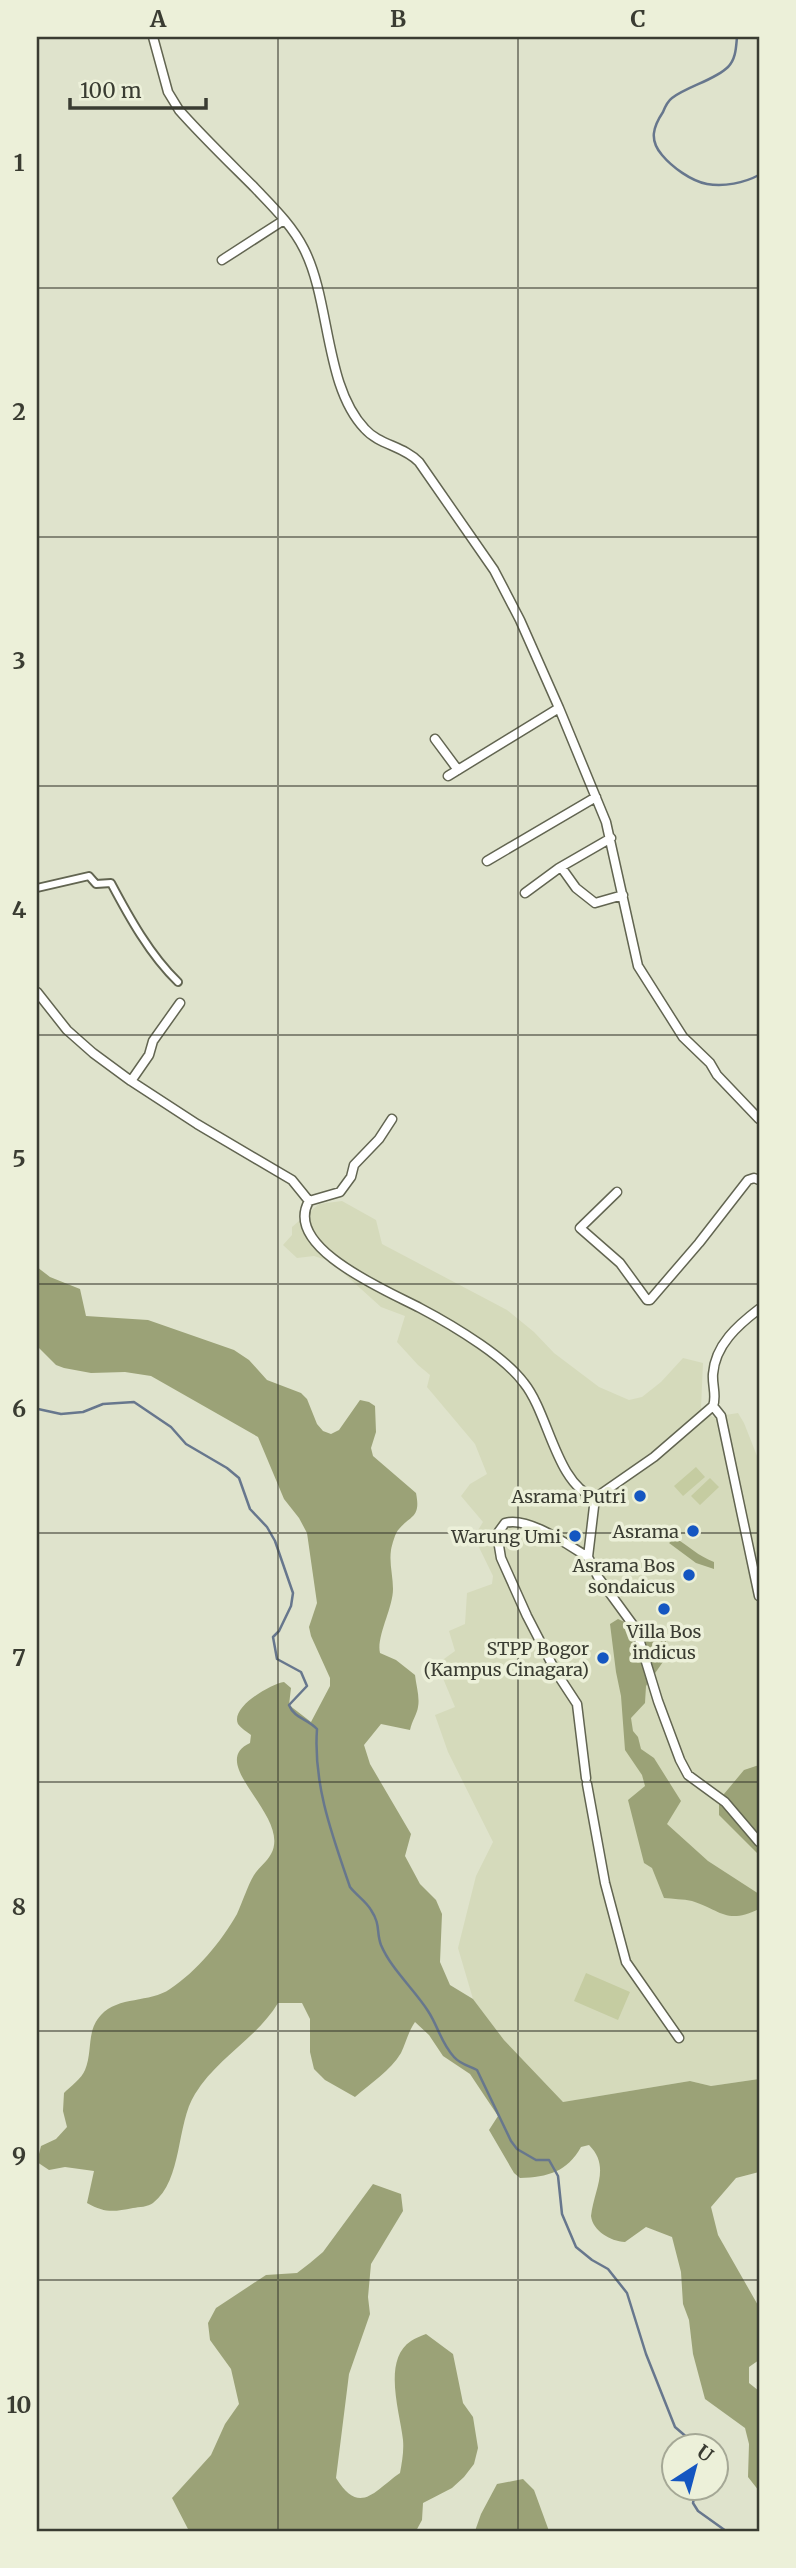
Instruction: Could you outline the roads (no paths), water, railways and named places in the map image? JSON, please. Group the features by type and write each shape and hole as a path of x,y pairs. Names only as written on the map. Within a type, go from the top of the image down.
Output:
{"street":[{"path":"153,37 168,92 179,110 284,220 304,249 314,274 338,376 353,413 370,434 409,453 419,461 494,570 520,620 559,708 611,838 638,966 683,1037 710,1063 717,1075 759,1119"},
{"path":"222,260 284,220"},
{"path":"448,776 559,708"},
{"path":"435,739 458,770"},
{"path":"487,861 596,797"},
{"path":"525,893 561,867 611,838"},
{"path":"561,867 576,888 596,903 623,895"},
{"path":"37,888 89,876 96,884 111,883 135,928 163,967 178,982"},
{"path":"37,992 67,1030 131,1082 292,1180 309,1201"},
{"path":"131,1082 149,1055 153,1041 180,1003"},
{"path":"392,1118 379,1139 354,1165 351,1177 340,1192 309,1201 304,1209 306,1228 311,1238 367,1283 423,1310 480,1344 510,1367 531,1394 570,1477 580,1490 595,1498"},
{"path":"617,1192 580,1228 620,1263 647,1300 650,1300 748,1180 759,1180"},
{"path":"759,1308 732,1333 716,1360 713,1406 654,1457 595,1498 588,1557 598,1577 636,1629 657,1701 688,1775 725,1802 759,1842"},
{"path":"713,1406 721,1416 759,1596"},
{"path":"588,1557 519,1521 505,1523 497,1534 501,1558 522,1606 556,1672 577,1704 586,1781 605,1883 626,1962 679,2038"}],"waterway":[{"path":"737,37 731,64 716,76 669,101 657,123 654,139 662,155 671,164 688,177 701,182 727,185 759,175"},
{"path":"37,1407 61,1414 83,1412 103,1404 134,1402 171,1427 186,1444 239,1478 250,1509 267,1527 275,1541 293,1593 291,1606 279,1631 273,1637 277,1659 301,1672 307,1686 289,1705 294,1713 317,1729 321,1789 350,1887 371,1910 385,1954 428,2011 450,2052 459,2061 477,2070 511,2141 517,2149 536,2160 549,2160 558,2176 562,2214 576,2247 608,2269 627,2293 646,2354 675,2427 681,2432"},
{"path":"693,2502 698,2511 726,2531"}],"place":[{"name":"Asrama Putri","path":"640,1496"},
{"name":"Asrama","path":"693,1531"},
{"name":"Warung Umi","path":"575,1536"},
{"name":"Asrama Bos sondaicus","path":"689,1575"},
{"name":"Villa Bos indicus","path":"664,1609"},
{"name":"STPP Bogor (Kampus Cinagara)","path":"603,1658"}]}
